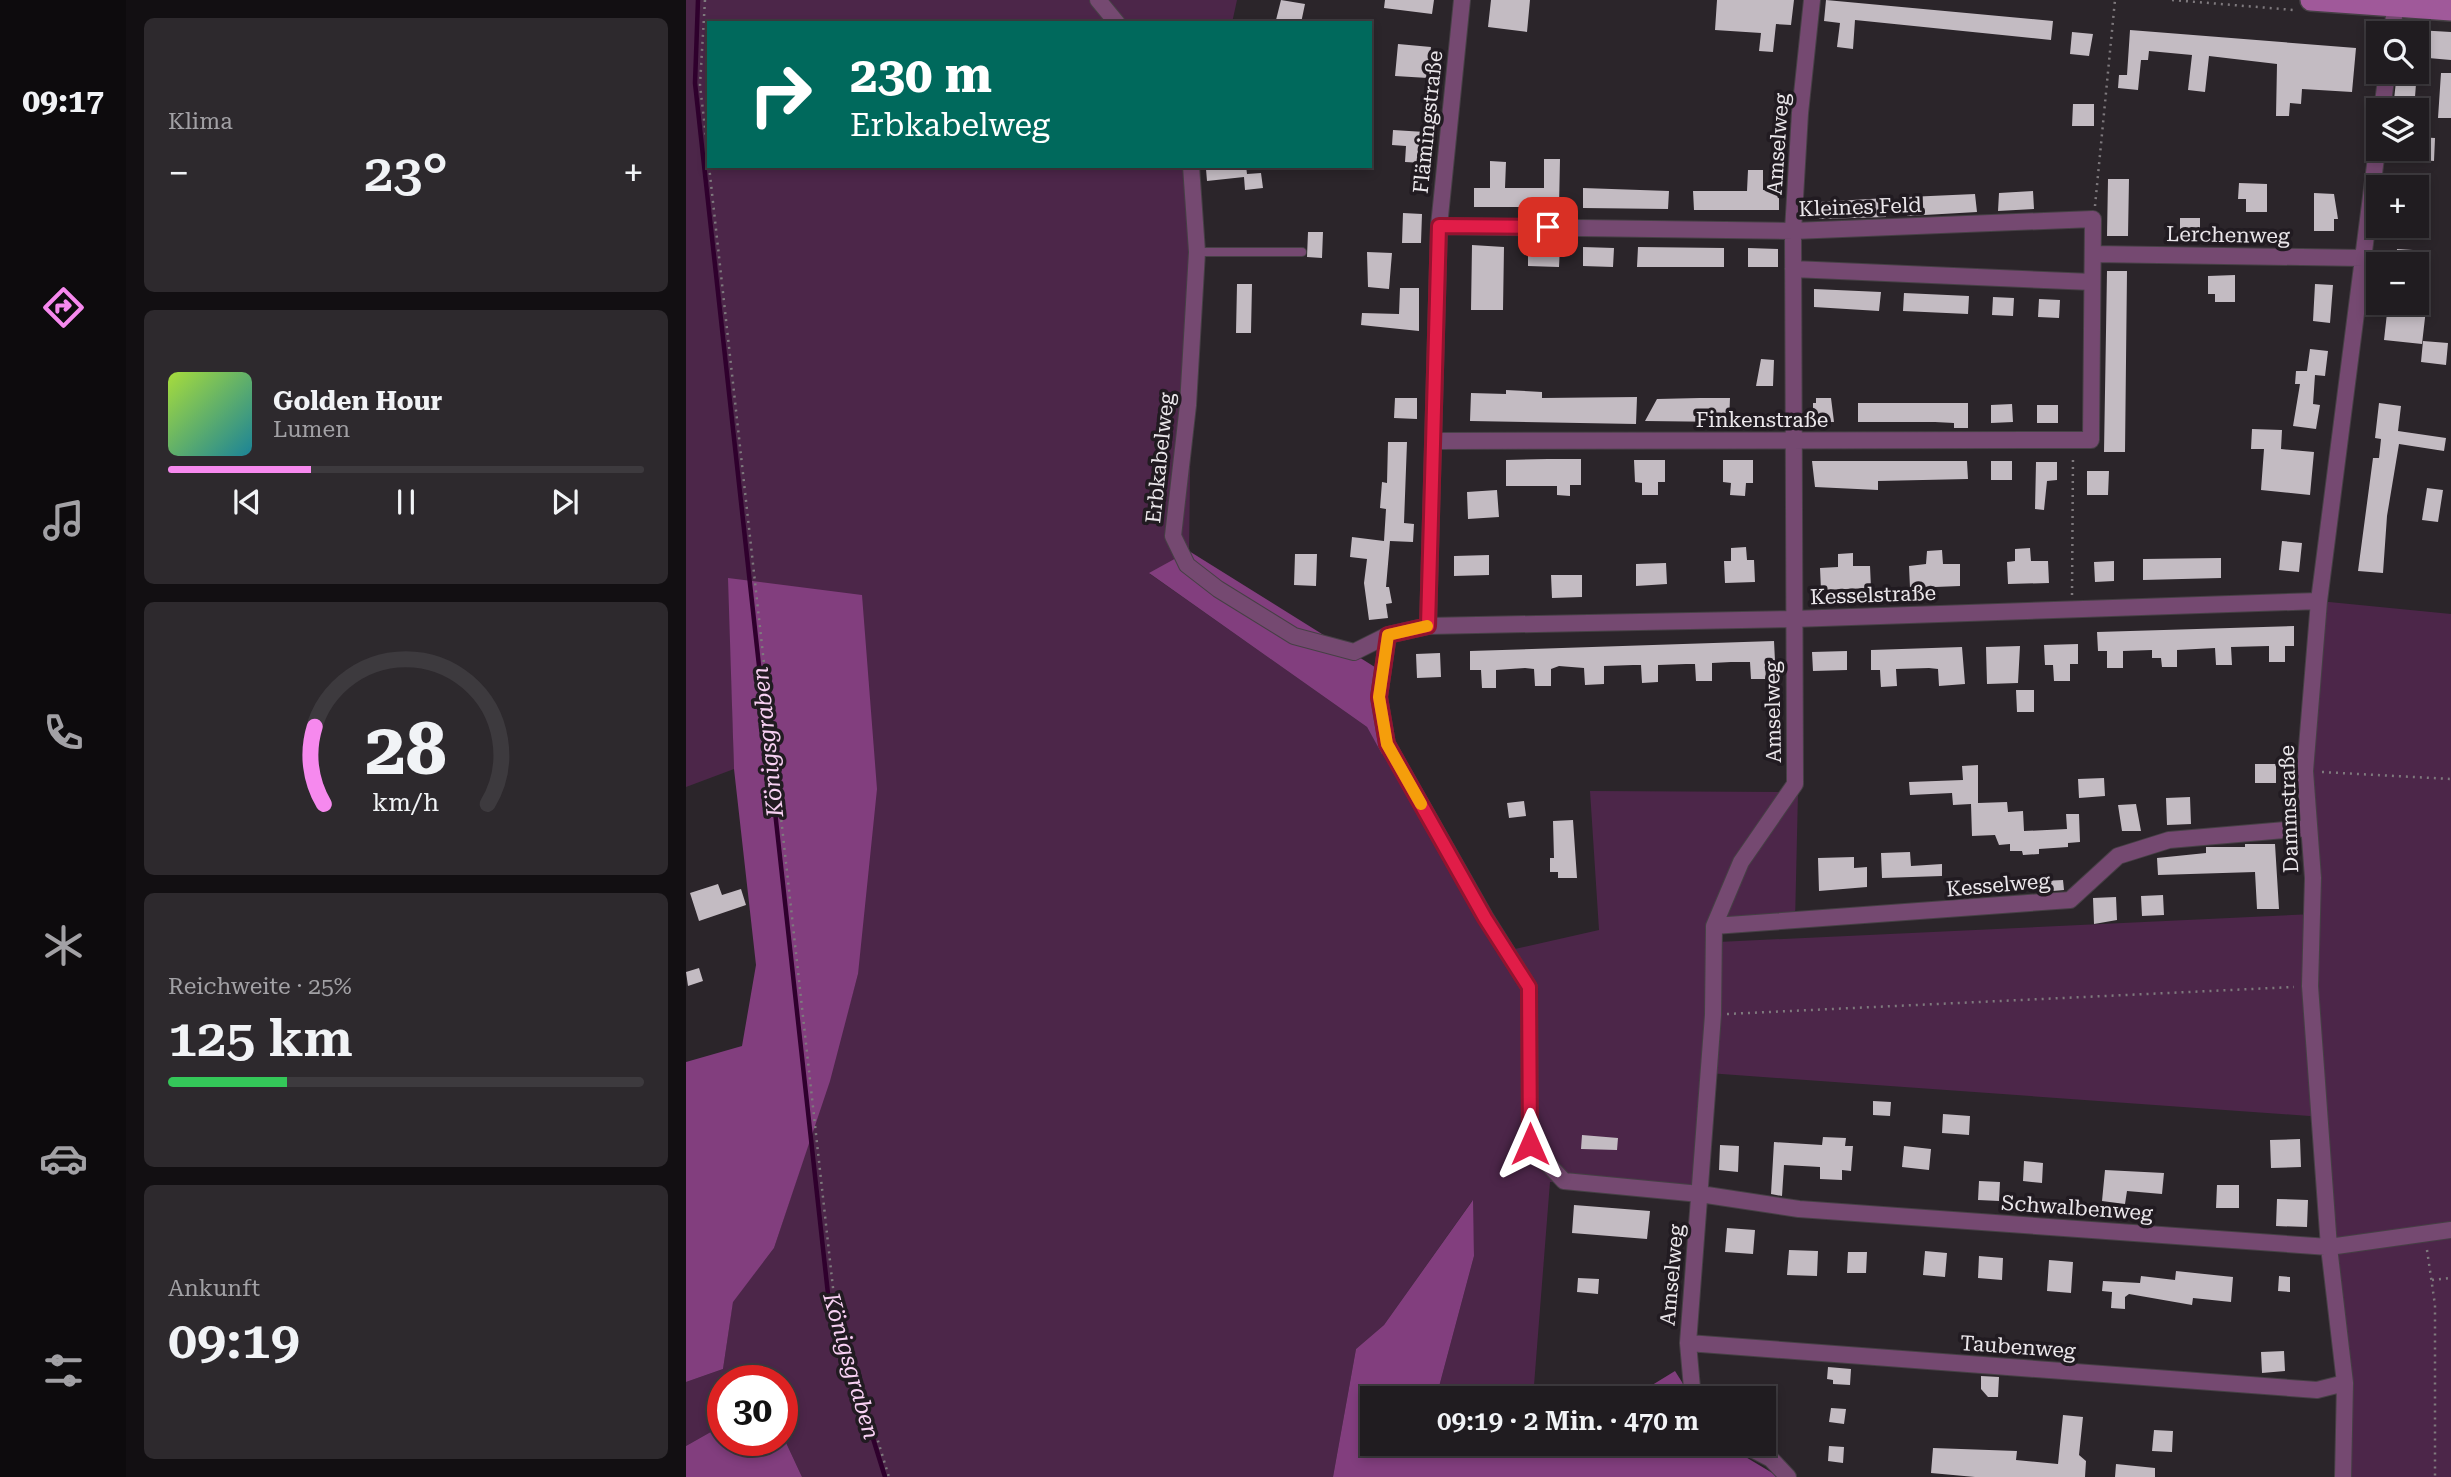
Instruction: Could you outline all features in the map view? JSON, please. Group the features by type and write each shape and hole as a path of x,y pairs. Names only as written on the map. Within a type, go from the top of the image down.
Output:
{"main road":[{"path":"2311,0 2451,10"}],"street":[{"path":"1098,0 1115,21"},
{"name":"Flämingstraße","path":"1428,626 1439,226 1462,0"},
{"name":"Amselweg","path":"1692,1386 1688,1343 1713,1015 1714,926 1741,862 1795,784 1793,231 1800,113 1812,0"},
{"name":"Dammstraße","path":"2343,1477 2345,1383 2329,1247 2310,986 2313,878 2305,771 2319,601 2376,161"},
{"name":"Erbkabelweg","path":"1191,168 1197,252 1188,405 1173,536 1187,565 1219,589 1294,635 1354,652 1388,635 1428,626"},
{"path":"1793,269 2092,282 2093,219"},
{"name":"Kleines Feld","path":"1439,226 1793,231 2093,219"},
{"name":"Lerchenweg","path":"2093,254 2363,258"},
{"name":"Finkenstraße","path":"1434,441 2091,440 2092,282"},
{"name":"Kesselstraße","path":"1428,626 1793,619 2319,601"},
{"name":"Schwalbenweg","path":"1388,635 1379,697 1387,744 1485,918 1529,987 1530,1144 1564,1181 1700,1194 1799,1209 2329,1247 2451,1230"},
{"name":"Kesselweg","path":"1714,926 2070,900 2118,856 2169,840 2308,828"},
{"name":"Taubenweg","path":"1688,1343 2317,1390 2345,1383"},
{"path":"1765,1456 1788,1477"}],"lane":[{"path":"1197,252 1302,252"}],"path":[{"path":"705,0 700,85 707,146"},
{"path":"2093,219 2115,0"},
{"path":"709,168 834,1297 889,1477"},
{"path":"2071,608 2073,441"},
{"path":"2305,771 2451,779"},
{"path":"1713,1015 2310,986"},
{"path":"2425,1232 2435,1305 2435,1477"},
{"path":"2432,1280 2451,1278"}],"shaded area":[{"path":"686,0 1237,0 1232,21 707,21 707,168 1190,168 1193,259 1189,551 1150,574 1367,727 1497,953 1599,930 1590,791 1798,792 1795,923 1719,933 1718,942 2314,914 2308,828 2319,601 2451,614 2451,1477 2343,1477 2323,1117 1708,1073 1698,1191 1550,1182 1534,1386 1439,1386 1474,1256 1472,1201 1384,1325 1356,1349 1333,1477 802,1477 792,1456 798,1456 798,1365 724,1365 733,1301 774,1248 826,1090 858,974 729,578 734,769 686,787"},
{"path":"1189,551 1386,674 1382,754 1367,727 1149,573"},
{"path":"728,578 862,595 877,789 858,974 830,1081 774,1248 733,1302 724,1365 707,1365 707,1375 686,1382 686,1062 742,1046 756,965 734,769"},
{"path":"1473,1200 1474,1256 1439,1386 1360,1386 1360,1456 1744,1456 1779,1477 1333,1477 1356,1349 1384,1325"},
{"path":"1675,1371 1684,1386 1651,1386"},
{"path":"707,1375 707,1434 686,1446 686,1382"},
{"path":"707,1434 707,1456 792,1456 802,1477 686,1477 686,1446"}],"building":[{"path":"1281,0 1305,4 1301,21 1276,20"},
{"path":"1385,0 1434,0 1432,14 1384,8"},
{"path":"1491,0 1530,0 1527,32 1488,27"},
{"path":"1717,0 1794,0 1791,25 1776,24 1773,52 1759,51 1761,33 1715,30"},
{"path":"1826,0 2053,21 2051,40 1855,20 1853,49 1837,47 1840,23 1824,21"},
{"path":"2130,30 2356,48 2352,92 2302,89 2301,104 2290,103 2289,116 2276,116 2277,64 2209,56 2205,92 2188,90 2192,55 2149,51 2148,60 2141,60 2138,90 2118,88 2119,75 2127,75"},
{"path":"2429,31 2451,32 2451,60 2429,58"},
{"path":"2072,32 2093,34 2089,56 2070,54"},
{"path":"1398,44 1431,47 1428,78 1395,76"},
{"path":"2441,73 2451,73 2451,118 2438,118"},
{"path":"2396,84 2416,84 2415,98 2394,98"},
{"path":"2073,104 2094,104 2094,126 2072,126"},
{"path":"1393,130 1425,132 1424,163 1405,162 1406,146 1392,145"},
{"path":"2429,138 2435,138 2434,161 2429,161"},
{"path":"1544,159 1560,159 1559,207 1474,207 1474,188 1490,188 1490,161 1506,162 1505,188 1544,188"},
{"path":"1246,168 1247,174 1261,173 1263,188 1245,190 1244,177 1207,181 1206,169"},
{"path":"1748,170 1763,170 1763,190 1779,190 1779,210 1694,210 1693,191 1747,191"},
{"path":"2108,179 2129,179 2128,236 2107,236"},
{"path":"2239,183 2267,184 2267,212 2246,212 2246,199 2238,199"},
{"path":"1583,188 1669,191 1668,209 1583,208"},
{"path":"2033,191 2034,209 1998,211 1999,193"},
{"path":"2314,193 2334,194 2338,219 2334,219 2334,231 2314,231"},
{"path":"1975,194 1977,212 1907,216 1908,197"},
{"path":"1887,198 1886,217 1819,219 1818,202"},
{"path":"1403,213 1422,214 1421,243 1402,243"},
{"path":"2180,218 2200,218 2200,237 2180,237"},
{"path":"1308,232 1323,232 1322,258 1307,257"},
{"path":"1472,245 1504,247 1503,310 1471,310"},
{"path":"1528,246 1560,246 1559,267 1528,266"},
{"path":"1583,247 1614,248 1613,267 1583,266"},
{"path":"1638,247 1724,248 1724,267 1637,267"},
{"path":"1748,248 1778,249 1778,267 1748,267"},
{"path":"2397,249 2429,251 2429,252 2397,252"},
{"path":"1367,252 1392,253 1389,289 1368,287"},
{"path":"2107,271 2127,271 2125,452 2104,452"},
{"path":"2235,275 2235,302 2215,302 2215,294 2208,294 2208,276"},
{"path":"1237,284 1252,284 1251,333 1236,333"},
{"path":"2315,284 2333,285 2330,323 2313,321"},
{"path":"1400,288 1419,288 1419,331 1361,325 1362,313 1399,314"},
{"path":"1814,289 1881,292 1879,311 1814,307"},
{"path":"1904,293 1969,296 1968,314 1903,311"},
{"path":"1993,297 2014,298 2013,316 1992,315"},
{"path":"2039,299 2060,300 2059,318 2038,317"},
{"path":"2387,315 2425,315 2422,344 2384,340"},
{"path":"2423,341 2448,343 2446,365 2421,362"},
{"path":"2310,349 2328,351 2325,376 2315,375 2313,404 2320,405 2316,429 2293,426 2300,384 2295,384 2296,371 2307,371"},
{"path":"1761,359 1774,360 1773,386 1756,386"},
{"path":"1506,390 1542,392 1542,398 1637,397 1636,424 1470,421 1471,393 1506,394"},
{"path":"1395,398 1417,398 1417,419 1394,418"},
{"path":"1730,398 1729,422 1645,421 1657,399"},
{"path":"1816,398 1831,398 1834,422 1813,422 1813,403 1816,403"},
{"path":"1858,403 1968,403 1968,428 1954,428 1954,423 1858,422"},
{"path":"2379,403 2401,406 2398,431 2446,438 2444,451 2399,444 2387,516 2383,573 2358,571 2373,458 2379,458 2381,439 2375,438"},
{"path":"2012,404 2013,422 1991,423 1991,405"},
{"path":"2037,405 2058,405 2058,423 2037,423"},
{"path":"2252,429 2282,430 2281,449 2314,452 2310,495 2261,490 2264,449 2251,449"},
{"path":"1388,442 1407,442 1404,523 1414,524 1413,542 1390,541 1386,587 1389,587 1392,603 1386,604 1388,618 1369,620 1364,583 1367,559 1350,557 1352,537 1384,541 1386,509 1380,508 1382,482 1387,483"},
{"path":"1581,459 1581,485 1570,485 1570,496 1557,495 1557,486 1506,486 1506,460"},
{"path":"1634,460 1665,460 1665,482 1658,482 1658,495 1642,495 1642,483 1635,482"},
{"path":"1723,460 1753,460 1753,483 1746,483 1745,496 1730,495 1731,483 1723,482"},
{"path":"1812,461 1967,461 1968,479 1878,481 1878,490 1815,487"},
{"path":"1991,461 2012,461 2012,480 1991,480"},
{"path":"2036,462 2057,462 2057,480 2047,481 2044,510 2035,509"},
{"path":"2087,471 2109,471 2108,495 2087,495"},
{"path":"2427,488 2443,490 2438,522 2422,520"},
{"path":"1497,490 1499,517 1468,519 1467,492"},
{"path":"2282,541 2302,543 2299,572 2279,570"},
{"path":"1746,547 1747,560 1754,560 1755,582 1725,583 1724,561 1731,561 1731,548"},
{"path":"2030,548 2031,561 2048,561 2049,583 2008,584 2007,562 2015,561 2015,549"},
{"path":"1942,550 1943,564 1960,564 1960,586 1910,588 1909,566 1926,564 1927,551"},
{"path":"1853,553 1853,566 1870,566 1871,588 1821,590 1820,568 1838,567 1838,554"},
{"path":"1295,554 1317,554 1316,586 1294,585"},
{"path":"1489,555 1489,575 1454,576 1454,556"},
{"path":"2221,558 2221,578 2143,580 2143,559"},
{"path":"2114,561 2114,581 2095,582 2094,562"},
{"path":"1666,563 1667,584 1636,586 1636,564"},
{"path":"1551,575 1582,575 1582,597 1552,598"},
{"path":"2294,626 2294,646 2285,646 2285,662 2269,662 2269,646 2231,647 2232,665 2216,665 2215,648 2177,650 2177,667 2162,667 2161,658 2152,658 2152,650 2123,651 2123,668 2107,668 2107,651 2098,651 2097,632"},
{"path":"1774,641 1775,661 1765,662 1766,679 1751,679 1750,662 1731,662 1712,663 1712,681 1696,681 1695,664 1686,664 1658,665 1658,682 1642,683 1641,665 1633,665 1604,666 1604,684 1585,685 1584,668 1559,666 1551,669 1551,686 1535,686 1534,669 1525,668 1496,670 1496,688 1482,688 1481,670 1470,670 1470,651"},
{"path":"2078,644 2078,664 2070,664 2070,681 2054,681 2053,665 2045,665 2044,645"},
{"path":"2020,646 2018,683 1987,684 1986,647"},
{"path":"1962,647 1965,684 1939,686 1938,669 1896,669 1897,686 1881,687 1880,670 1871,670 1871,650"},
{"path":"1847,651 1847,670 1813,671 1812,652"},
{"path":"1440,653 1441,677 1417,678 1416,654"},
{"path":"2016,690 2034,690 2034,712 2017,712"},
{"path":"2255,764 2276,764 2276,783 2255,783"},
{"path":"1978,765 1978,803 2007,802 2008,812 2023,811 2024,831 2067,829 2066,814 2079,814 2080,842 2068,843 2068,847 2039,849 2039,854 2023,855 2022,851 2010,851 2010,844 1999,845 1995,835 1972,836 1971,804 1953,805 1952,793 1910,795 1909,782 1963,780 1962,766"},
{"path":"2104,778 2105,796 2079,798 2078,779"},
{"path":"2190,797 2191,824 2167,825 2166,798"},
{"path":"1524,801 1526,816 1509,818 1507,803"},
{"path":"2136,804 2141,831 2122,831 2118,805"},
{"path":"1573,820 1577,878 1558,878 1558,872 1550,872 1550,858 1554,858 1553,821"},
{"path":"2245,844 2275,844 2279,909 2257,909 2255,872 2158,875 2157,858 2206,853 2206,847 2245,847"},
{"path":"1910,852 1911,866 1942,864 1942,876 1882,878 1881,853"},
{"path":"1854,857 1854,868 1867,867 1867,887 1819,891 1818,858"},
{"path":"2063,880 2064,890 2042,892 2042,881"},
{"path":"718,884 722,895 741,889 746,905 699,921 690,893"},
{"path":"2163,895 2164,915 2142,916 2141,896"},
{"path":"2116,897 2117,920 2094,924 2093,898"},
{"path":"699,968 703,981 688,986 686,972"},
{"path":"1873,1101 1891,1102 1890,1116 1873,1115"},
{"path":"1943,1114 1970,1116 1969,1135 1942,1133"},
{"path":"1582,1135 1618,1138 1617,1150 1581,1149"},
{"path":"1823,1137 1846,1138 1845,1146 1853,1146 1851,1171 1842,1170 1842,1180 1820,1179 1820,1167 1784,1165 1782,1196 1771,1194 1774,1142 1822,1145"},
{"path":"2300,1139 2301,1167 2271,1168 2270,1140"},
{"path":"1720,1145 1739,1146 1738,1172 1719,1170"},
{"path":"1904,1146 1931,1149 1929,1170 1902,1167"},
{"path":"2024,1161 2043,1163 2042,1183 2023,1181"},
{"path":"2105,1170 2164,1173 2162,1194 2127,1191 2125,1204 2102,1201"},
{"path":"1979,1181 2000,1182 1999,1201 1978,1200"},
{"path":"2217,1185 2239,1185 2239,1208 2216,1208"},
{"path":"2277,1199 2308,1200 2307,1227 2276,1226"},
{"path":"1574,1205 1650,1211 1647,1239 1572,1233"},
{"path":"1727,1228 1755,1230 1753,1254 1725,1252"},
{"path":"1789,1250 1818,1251 1817,1276 1787,1275"},
{"path":"1925,1251 1947,1253 1945,1277 1923,1275"},
{"path":"1848,1252 1867,1252 1866,1273 1847,1273"},
{"path":"1979,1256 2003,1258 2002,1280 1978,1278"},
{"path":"2049,1260 2073,1262 2071,1293 2047,1291"},
{"path":"2176,1271 2233,1277 2231,1302 2193,1298 2192,1305 2129,1294 2125,1297 2125,1309 2111,1308 2112,1292 2102,1291 2103,1281 2140,1283 2141,1276 2175,1280"},
{"path":"2279,1276 2290,1277 2290,1292 2278,1291"},
{"path":"1578,1278 1599,1279 1598,1294 1577,1292"},
{"path":"2284,1351 2285,1371 2262,1373 2261,1352"},
{"path":"1828,1367 1851,1369 1850,1385 1833,1384 1833,1380 1827,1379"},
{"path":"1981,1376 1999,1377 1998,1397 1988,1397 1981,1389"},
{"path":"1831,1408 1846,1409 1844,1424 1829,1422"},
{"path":"2063,1415 2083,1417 2079,1455 2086,1461 2085,1477 1975,1477 1931,1473 1933,1448 2017,1451 2016,1460 2058,1464"},
{"path":"2154,1430 2173,1431 2172,1452 2152,1451"},
{"path":"1829,1446 1844,1447 1843,1463 1828,1461"},
{"path":"2116,1464 2155,1468 2155,1477 2115,1477"}],"waterway":[{"name":"Königsgraben","path":"698,0 695,83 828,1294 885,1477"}],"slow traffic":[{"path":"1421,804 1387,744 1379,697 1388,635 1427,626"}],"route":[{"path":"1530,1144 1529,987 1485,918 1387,744 1379,697 1388,635 1428,626 1439,226 1548,227"}]}
